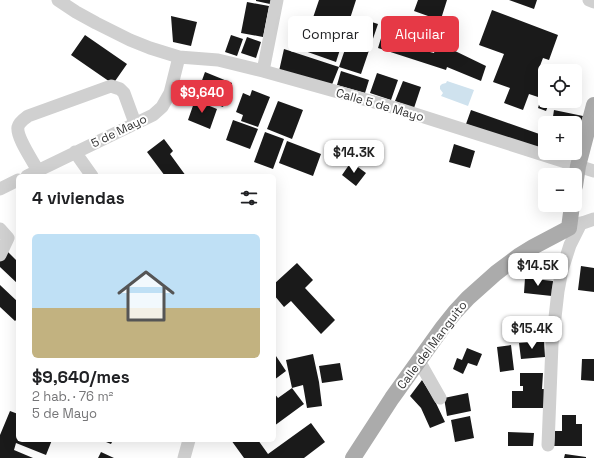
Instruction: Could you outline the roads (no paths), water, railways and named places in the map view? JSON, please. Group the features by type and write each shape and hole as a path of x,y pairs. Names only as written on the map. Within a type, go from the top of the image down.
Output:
{"main road":[{"path":"578,166 594,105"},
{"path":"573,212 575,225"},
{"name":"Calle del Manguito","path":"353,458 392,398 455,312 468,298 481,285 520,255 575,225"}],"street":[{"name":"Calle 5 de Mayo","path":"58,0 96,24 130,40 179,57 218,60 263,71 399,109 578,166"},
{"path":"263,71 277,0"},
{"path":"589,0 594,2"},
{"name":"5 de Mayo","path":"32,173 153,115 162,107 170,93 179,57"},
{"path":"32,173 18,133 18,126 22,120 28,116 111,86 120,89 124,93 135,123"},
{"path":"75,152 91,174"},
{"path":"578,166 594,171"},
{"path":"0,189 16,181"},
{"name":"Calle del Manguito","path":"575,225 594,219"},
{"path":"548,445 552,344 558,291 562,270 575,225"},
{"path":"0,229 8,238 0,255"},
{"path":"419,361 440,398"},
{"path":"184,458 188,442"}],"water":[{"path":"447,81 474,90 468,106 441,96 443,93 440,86"},
{"path":"527,318 529,328 514,330 512,321"}]}
